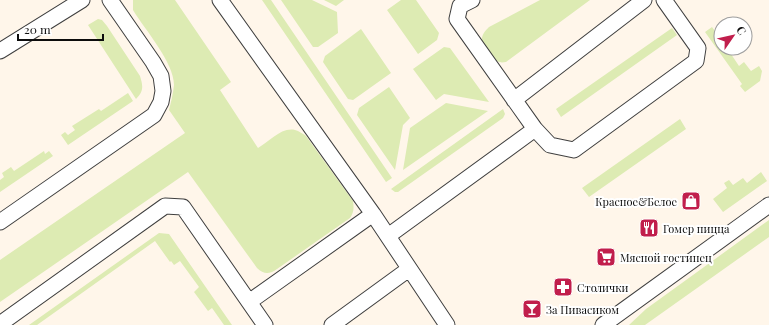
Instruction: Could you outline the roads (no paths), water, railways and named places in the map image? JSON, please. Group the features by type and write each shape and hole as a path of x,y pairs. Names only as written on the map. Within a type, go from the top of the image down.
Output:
{"lane":[{"path":"0,51 82,0"},
{"path":"0,222 154,115 161,102 163,91 161,76 110,0"},
{"path":"220,0 373,214 447,325"},
{"path":"472,0 460,6 457,19 535,130 550,145 574,150 696,61 698,48 664,0"},
{"path":"514,100 644,0"},
{"path":"388,236 535,130"},
{"path":"603,325 769,205"},
{"path":"0,324 165,206 183,207 265,325"},
{"path":"249,302 373,214"},
{"path":"332,325 410,268"}],"place":[{"name":"Красное&Белое","path":"691,201"},
{"name":"Гомер пицца","path":"649,228"},
{"name":"Мясной гостинец","path":"606,257"},
{"name":"Столички","path":"563,287"},
{"name":"За Пивасиком","path":"532,309"}]}
